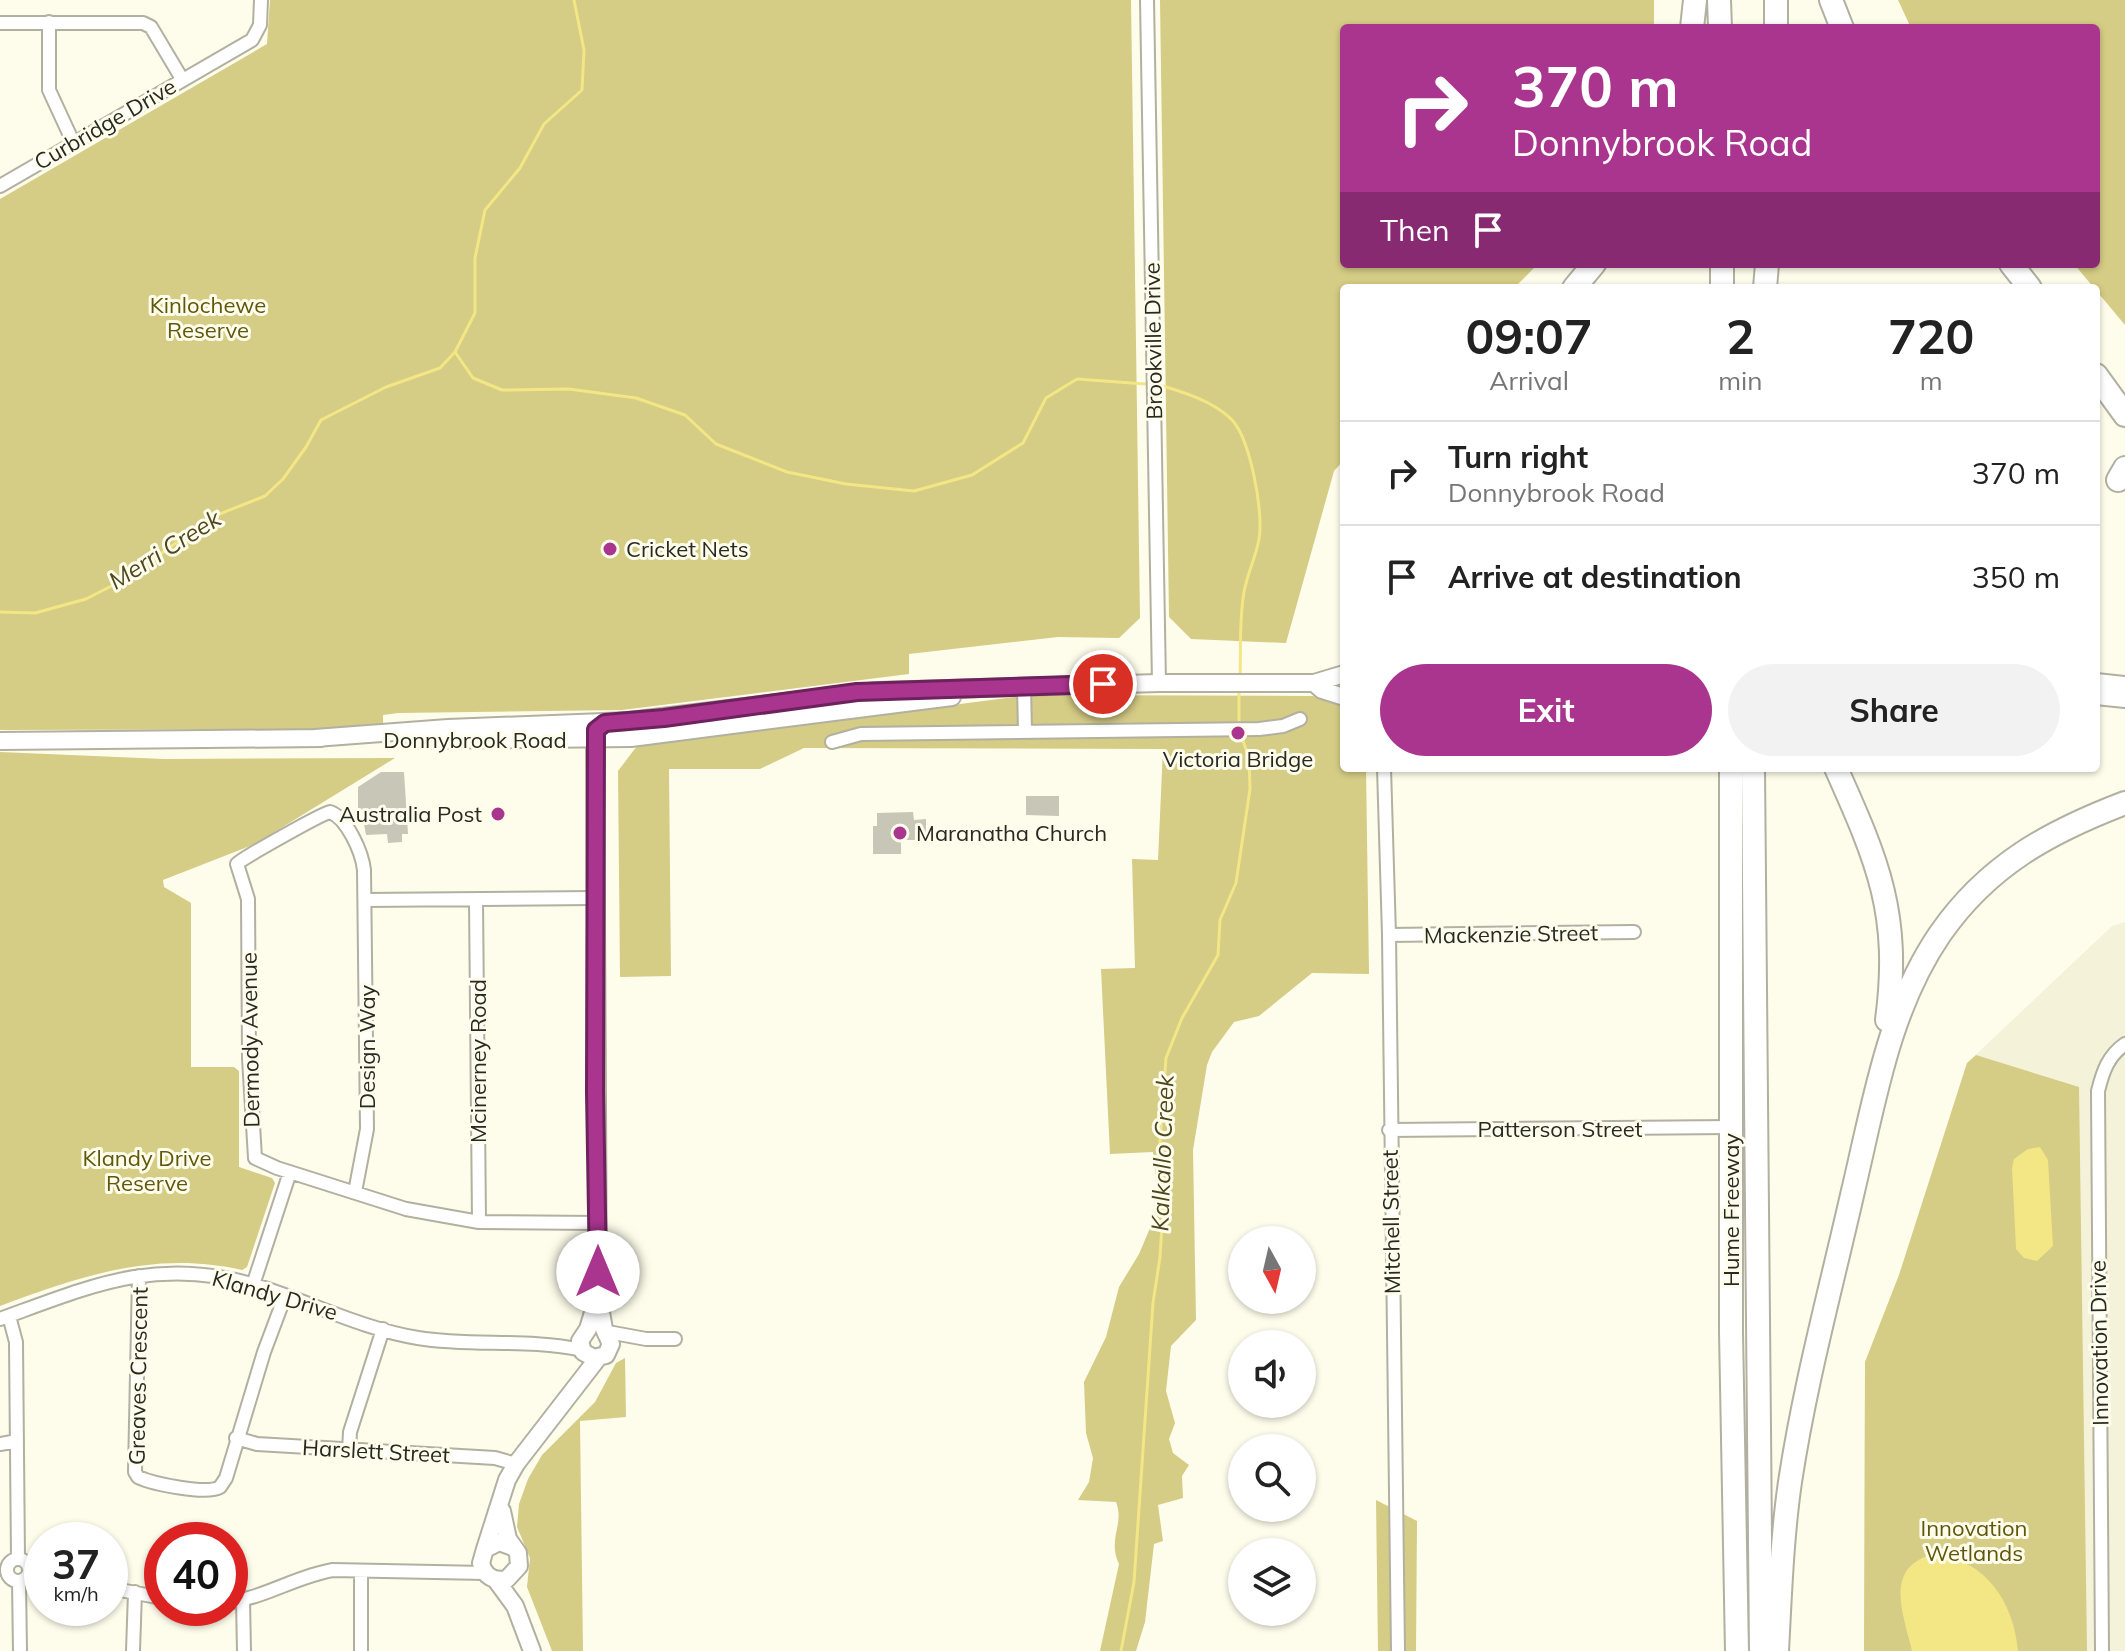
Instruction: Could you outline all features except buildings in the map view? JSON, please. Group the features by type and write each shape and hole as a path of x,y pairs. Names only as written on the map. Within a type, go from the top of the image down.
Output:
{"highway":[{"path":"1692,24 1695,0"},
{"path":"1719,0 1720,24"},
{"path":"1776,0 1776,24"},
{"path":"1831,0 1840,24"},
{"path":"1577,284 1591,268"},
{"path":"2014,268 2027,284"},
{"path":"2100,374 2125,404"},
{"path":"2100,381 2125,415"},
{"path":"1718,772 1732,922"},
{"name":"Hume Freeway","path":"1731,772 1731,1332 1737,1651"},
{"name":"Hume Freeway","path":"1753,772 1761,1651"},
{"path":"1838,772 1875,856 1887,906 1892,975 1882,1069"},
{"path":"1777,1651 1790,1484 1807,1383 1882,1069 1911,985 1955,915 1999,869 2056,831 2125,803"}],"main road":[{"name":"Donnybrook Road","path":"0,741 315,738 471,727 601,734 664,718 877,691 1159,683 1314,683 1340,675"},
{"path":"2100,682 2125,684"},
{"name":"Donnybrook Road","path":"1314,683 1322,690 1340,696"},
{"path":"2100,696 2125,699"},
{"path":"532,1651 515,1606 481,1563 507,1480 526,1447 576,1388 595,1342 598,1223 595,835 604,781 601,734"},
{"path":"501,1502 503,1525 520,1561 515,1573 515,1606"},
{"path":"484,1551 499,1542 513,1547"},
{"path":"490,1576 507,1579 515,1573"}],"street":[{"name":"Curbridge Drive","path":"0,186 252,40 260,25 261,0"},
{"name":"Brookville Drive","path":"1147,0 1159,683"},
{"path":"49,22 49,90 73,142"},
{"path":"0,23 143,23 151,27 182,79"},
{"path":"1020,686 1025,732"},
{"path":"832,742 861,734 1273,728 1300,719"},
{"name":"Mitchell Street","path":"1384,772 1398,1651"},
{"name":"Mitchell Street","path":"1386,793 1391,772"},
{"name":"Design Way","path":"324,813 335,813 339,817 360,853 366,900 367,1129 355,1192"},
{"name":"Dermody Avenue","path":"324,813 264,849 242,858 237,864 248,899 253,1154 261,1162 406,1209 479,1222 598,1223"},
{"path":"366,900 595,898"},
{"name":"Mcinerney Road","path":"476,900 479,1222"},
{"name":"Mackenzie Street","path":"1389,935 1634,932"},
{"name":"Innovation Drive","path":"2102,1651 2098,1091 2104,1068 2115,1051 2125,1044"},
{"name":"Patterson Street","path":"1389,1130 1731,1127"},
{"path":"253,1285 290,1172"},
{"name":"Klandy Drive","path":"4,1317 116,1278 184,1273 253,1285 420,1339 554,1343 595,1342 634,1336 675,1339"},
{"name":"Greaves Crescent","path":"139,1276 135,1464 138,1477 151,1482 214,1491 226,1478 236,1438 285,1296"},
{"path":"4,1317 16,1342 18,1559"},
{"path":"349,1451 350,1432 383,1329"},
{"name":"Harslett Street","path":"236,1438 257,1444 495,1458 516,1464"},
{"path":"0,1444 17,1441"},
{"path":"449,1570 463,1566 484,1551"},
{"path":"24,1562 18,1559 3,1568 10,1578 24,1577"},
{"path":"248,1597 309,1574 333,1570 449,1570 490,1576"},
{"path":"361,1571 361,1651"},
{"path":"128,1591 144,1594"},
{"path":"133,1651 135,1592"},
{"path":"20,1651 24,1621"},
{"path":"240,1626 244,1651"}],"shaded area":[{"name":"Innovation Wetlands","path":"2125,922 2125,1651 1864,1651 1865,1362 1899,1275 1967,1063 2112,926"},
{"path":"2040,1147 2048,1160 2053,1246 2037,1261 2024,1258 2016,1249 2012,1168 2014,1159 2028,1149"},
{"path":"1934,1554 1968,1564 1994,1586 2010,1616 2018,1651 1912,1651 1900,1594 1902,1581 1918,1560"}],"green space":[{"name":"Kinlochewe Reserve","path":"270,0 1131,0 1140,618 1119,638 1058,637 909,654 909,674 622,710 398,713 383,715 383,729 0,730 0,199 267,44"},
{"path":"1160,0 1654,0 1654,24 1340,24 1340,268 1534,268 1518,284 1340,284 1340,464 1334,471 1286,643 1191,639 1169,617"},
{"path":"1898,0 2125,0 2125,325 2100,295 2100,284 2091,284 2077,268 2100,268 2100,24 1909,24"},
{"path":"1030,695 1313,696 1340,706 1340,772 1366,772 1369,974 1312,973 1259,1016 1234,1022 1212,1052 1207,1065 1193,1150 1196,1320 1171,1346 1166,1391 1175,1423 1169,1439 1173,1453 1189,1465 1182,1476 1183,1498 1158,1505 1163,1541 1154,1544 1145,1622 1136,1651 1100,1651 1119,1564 1115,1547 1119,1517 1116,1502 1078,1500 1089,1482 1093,1458 1086,1433 1084,1382 1106,1337 1119,1287 1139,1254 1153,1221 1156,1182 1153,1152 1110,1154 1101,969 1135,968 1132,859 1158,860 1163,749 804,748 760,769 669,769 671,976 620,977 618,771 637,746"},
{"name":"Klandy Drive Reserve","path":"0,752 164,759 395,758 255,844 163,880 164,887 191,903 191,1067 234,1067 239,1071 239,1167 272,1178 275,1183 247,1267 242,1270 179,1263 119,1269 0,1306"},
{"name":"Innovation Wetlands","path":"1976,1055 2079,1087 2087,1651 1864,1651 1865,1362 1899,1275 1967,1063"},
{"path":"625,1358 626,1417 580,1421 583,1651 552,1651 527,1587 530,1558 517,1527 519,1504 528,1479 542,1455 595,1402 616,1363"},
{"path":"1376,1500 1417,1521 1416,1651 1378,1651"}],"waterway":[{"name":"Merri Creek","path":"0,612 35,613 86,599 127,578 212,517 265,496 283,479 321,420 386,387 440,368 455,352 475,313 475,258 485,210 520,168 544,124 582,90 584,50 574,0"},
{"name":"Kalkallo Creek","path":"455,352 473,378 502,390 569,389 636,398 685,415 716,444 787,472 846,484 914,491 972,475 1023,443 1046,398 1077,379 1145,384"},
{"name":"Kalkallo Creek","path":"1163,386 1222,411 1237,426 1249,456 1260,527 1258,546 1242,603 1240,678"},
{"name":"Kalkallo Creek","path":"1239,690 1239,726"},
{"name":"Kalkallo Creek","path":"1121,1651 1134,1582 1153,1303 1160,1257 1164,1193 1160,1142 1166,1058 1182,1018 1218,955 1220,920 1236,883 1250,789 1249,757 1240,733"}],"place":[{"name":"Cricket Nets","path":"610,549"},
{"name":"Victoria Bridge","path":"1238,733"},
{"name":"Australia Post","path":"498,814"},
{"name":"Maranatha Church","path":"900,833"}],"route":[{"path":"598,1272 594,740 600,725 857,692 1103,684"}]}
